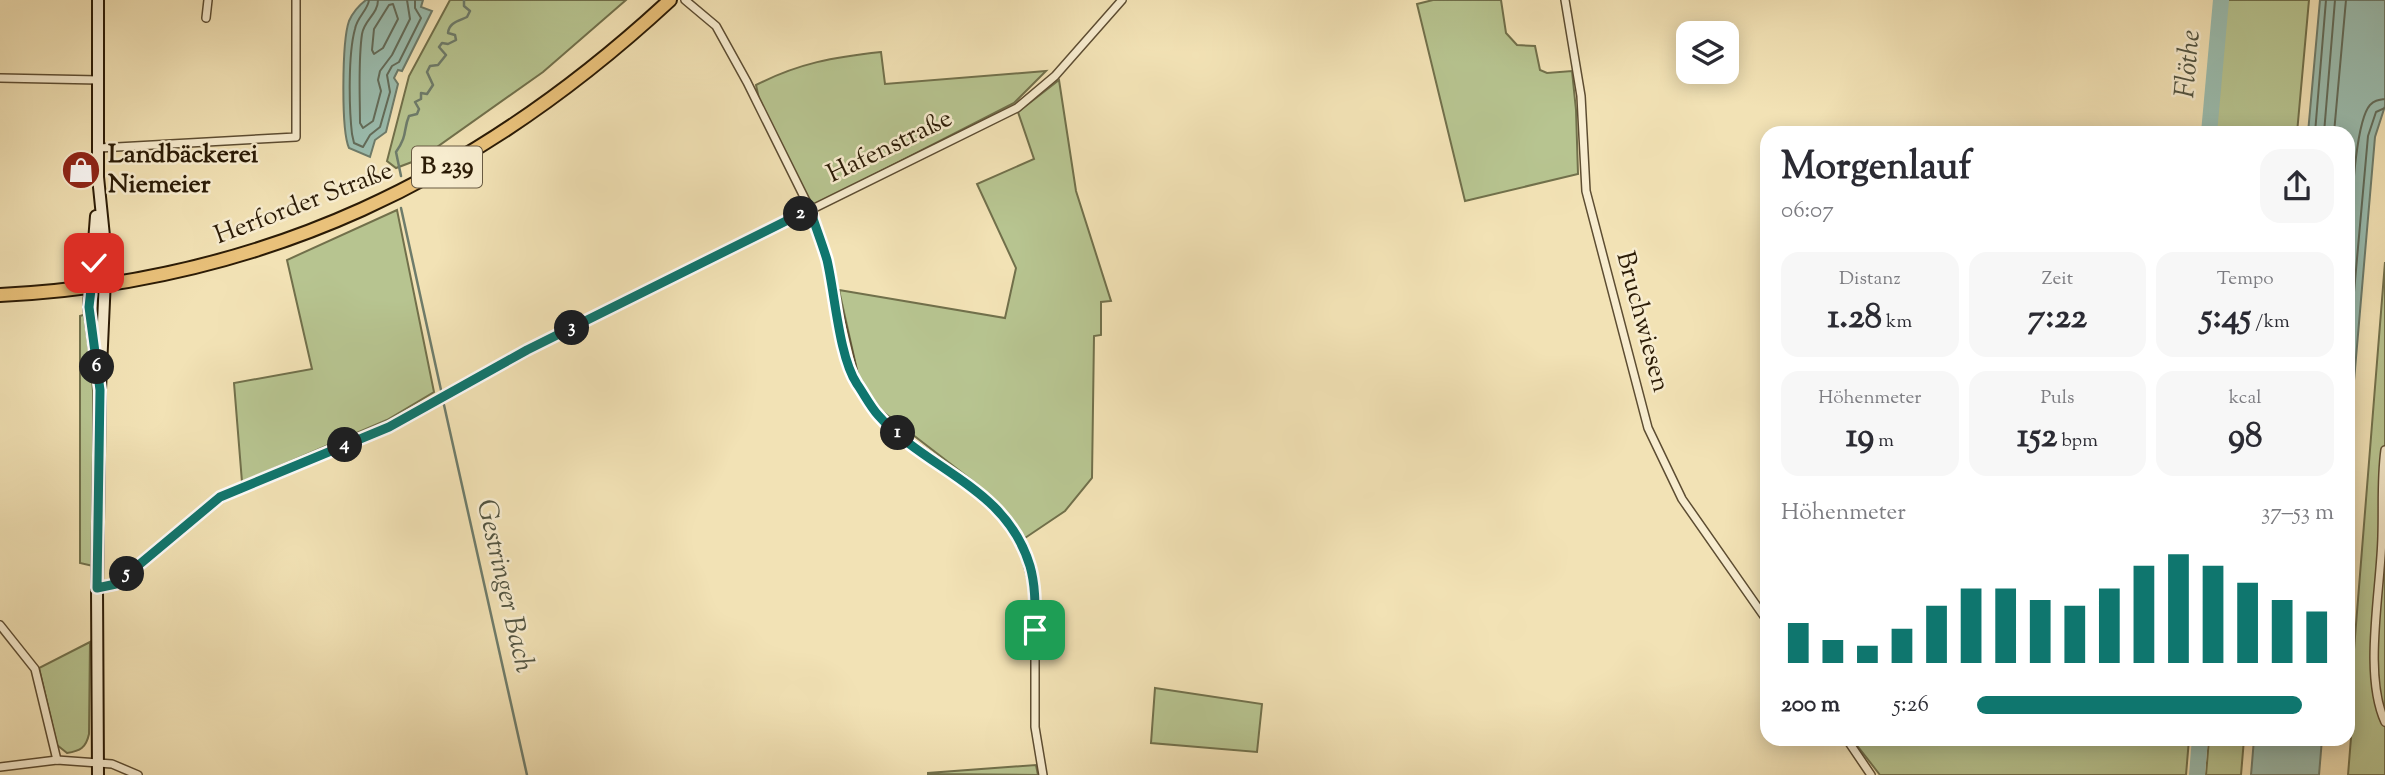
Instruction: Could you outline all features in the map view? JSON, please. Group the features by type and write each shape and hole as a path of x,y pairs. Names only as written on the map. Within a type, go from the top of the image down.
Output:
{"main road":[{"path":"98,0 99,148 89,307 100,390"},
{"name":"Herforder Straße","path":"105,286 178,273 270,247 389,198 474,151 533,112 595,65 667,3"},
{"path":"98,177 106,256 100,390 98,775"},
{"name":"B 239","path":"0,295 105,286"}],"street":[{"path":"206,18 208,0"},
{"path":"99,148 296,137 296,0"},
{"path":"685,0 716,26 810,209 826,258 855,380 878,415 903,437 977,490 1000,512 1023,547 1035,592 1035,727 1042,775"},
{"name":"Hafenstraße","path":"97,588 116,584 220,497 389,427 527,350 1017,108 1055,76 1122,0"},
{"name":"Bruchwiesen","path":"1565,0 1581,96 1586,191 1648,428 1682,499 1760,611"},
{"path":"0,78 99,80"},
{"path":"2385,450 2381,483 2382,536 2375,679 2376,703 2385,722"},
{"path":"0,625 35,669 57,760"},
{"path":"1851,746 1871,775"},
{"path":"0,768 57,760 112,764 138,775"}],"green space":[{"path":"450,0 626,0 543,72 420,159 396,168 387,161 409,76"},
{"path":"1433,0 1501,0 1506,33 1517,45 1535,46 1540,70 1547,73 1572,71 1578,174 1465,201 1417,4"},
{"path":"2224,0 2309,0 2298,126 2213,126"},
{"path":"881,52 885,84 1046,71 1014,103 811,207 759,99 756,85 787,71 817,62"},
{"path":"1059,80 1076,191 1111,301 1101,302 1101,335 1094,336 1092,478 1065,511 1025,538 1004,510 978,485 882,411 859,379 839,290 1005,318 1016,268 977,184 1034,159 1018,112"},
{"path":"397,210 434,392 387,420 242,482 234,383 312,369 287,260"},
{"path":"2385,262 2385,775 2348,775 2350,746 2355,746 2355,637"},
{"path":"86,314 93,391 93,566 80,563 80,316"},
{"path":"90,642 89,734 82,748 67,753 57,745 39,668"},
{"path":"1155,688 1262,704 1257,752 1151,743"},
{"path":"1857,746 2188,746 2186,775 1880,775"},
{"path":"2208,746 2243,746 2241,775 2206,775"},
{"path":"1036,765 1038,775 928,774 928,773"}],"water":[{"path":"366,0 423,0 421,7 432,11 402,71 398,70 394,78 398,84 386,132 375,140 370,157 349,148 344,105 344,65 349,21"},
{"path":"2320,0 2385,0 2385,106 2375,137 2355,369 2355,126 2309,126"},
{"path":"2253,746 2321,746 2319,775 2251,775"}],"waterway":[{"name":"Gestringer Bach","path":"401,176 396,152 409,116 417,114 419,109 415,102 421,99 421,93 427,94 433,85 427,72 430,66 438,65 446,55 439,47 442,43 448,44 456,40 455,35 448,33 450,26 467,17 470,11 464,6 464,0"},
{"name":"Flöthe","path":"2210,126 2221,0"},
{"name":"Gestringer Bach","path":"401,208 441,390"},
{"name":"Gestringer Bach","path":"444,405 527,775"},
{"name":"Flöthe","path":"2197,775 2199,746"}],"place":[{"name":"Landbäckerei Niemeier","path":"81,170"}],"route":[{"path":"94,263 89,307 100,390 97,588 116,584 220,497 389,427 527,350 810,209 826,258 846,355 855,380 878,415 903,437 977,490 1000,512 1023,547 1031,568 1035,592 1035,630"}]}
